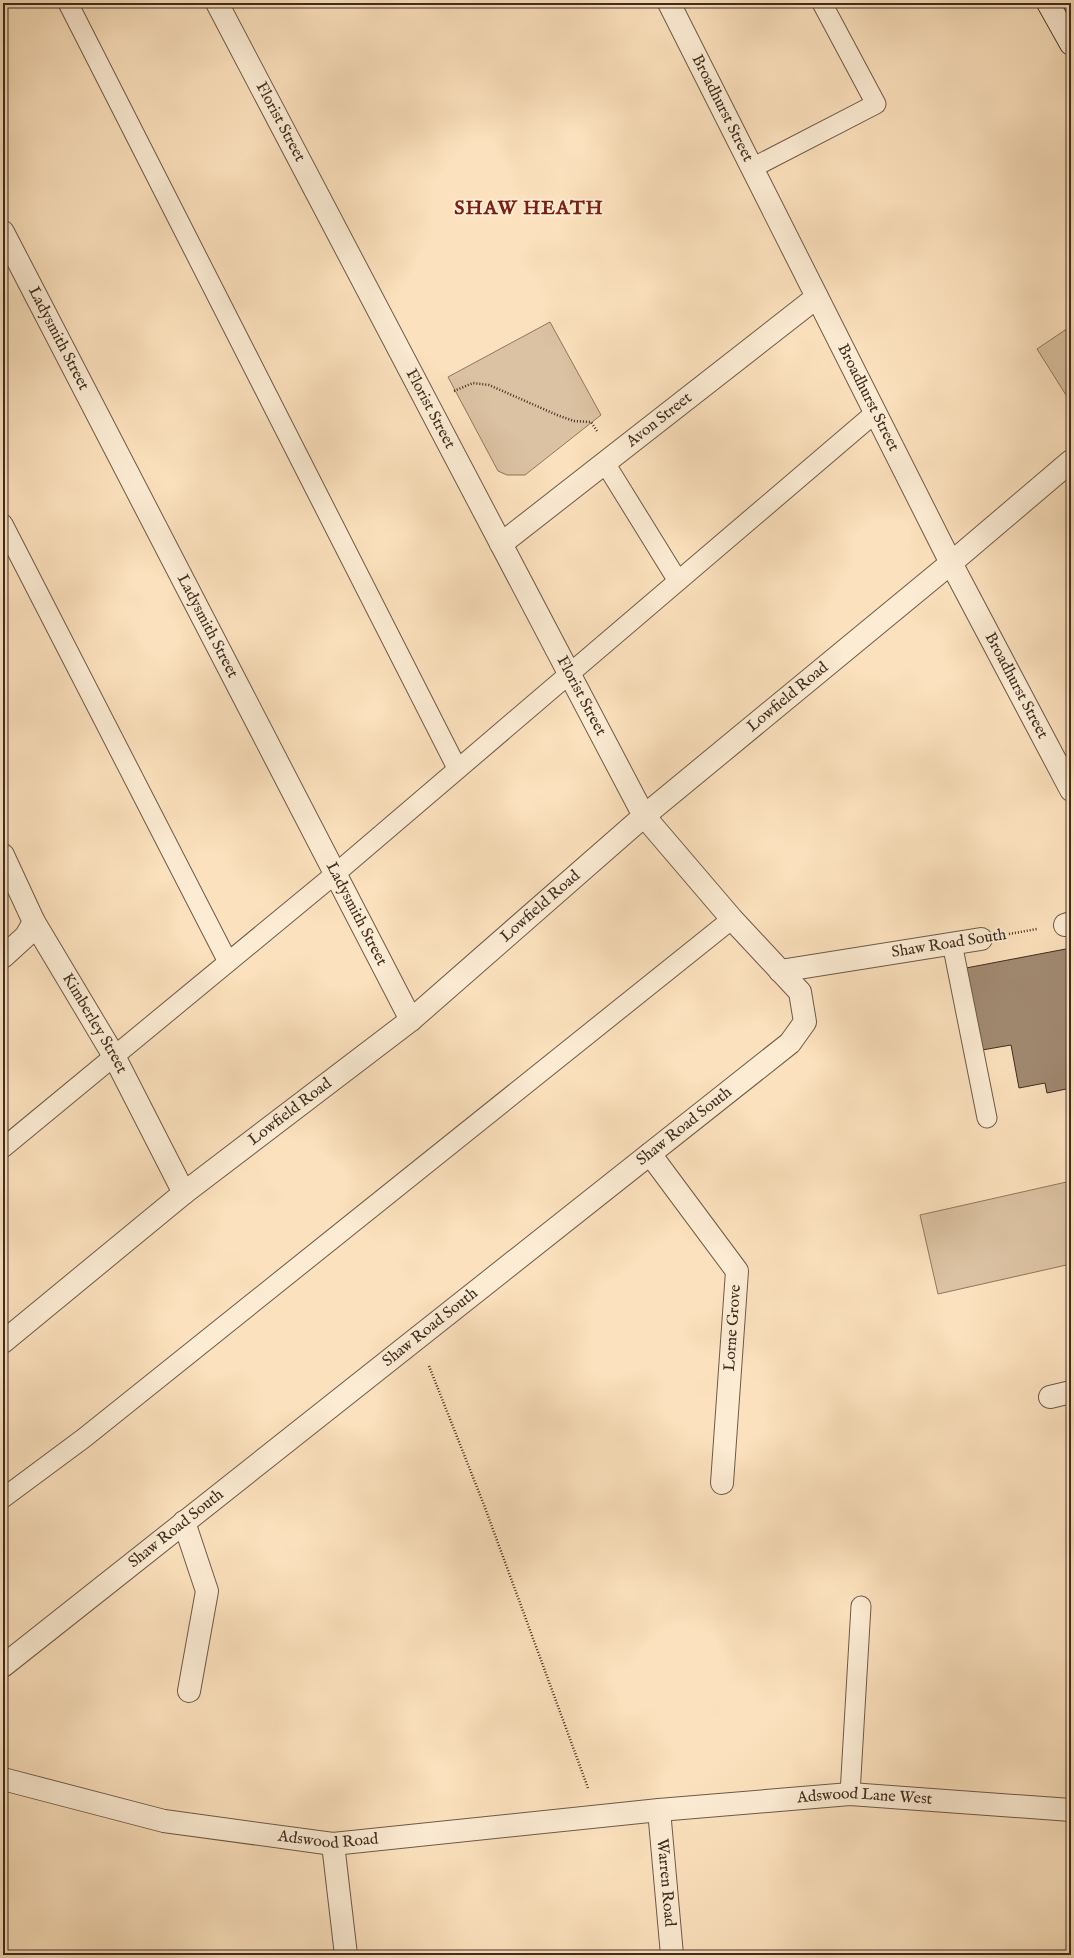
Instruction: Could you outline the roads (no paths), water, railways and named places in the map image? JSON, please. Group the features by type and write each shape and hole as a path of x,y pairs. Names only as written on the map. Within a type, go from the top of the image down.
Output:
{"street":[{"name":"Florist Street","path":"217,3 644,816"},
{"name":"Broadhurst Street","path":"669,3 951,563 1071,790"},
{"path":"1048,3 1071,44"},
{"name":"Ladysmith Street","path":"3,232 411,1020"},
{"name":"Avon Street","path":"501,544 817,297"},
{"name":"Lowfield Road","path":"3,1342 184,1193 411,1020 644,816 951,563 1071,461"},
{"name":"Shaw Road South","path":"3,1666 790,1043 805,1022 800,992 732,919 644,816"},
{"name":"Kimberley Street","path":"3,855 34,922 114,1056 184,1193"},
{"path":"3,957 26,936 34,922"},
{"name":"Shaw Road South","path":"780,971 981,939"},
{"name":"Lorne Grove","path":"650,1154 737,1271 722,1483"},
{"path":"1050,1397 1071,1392"},
{"path":"184,1522 207,1591 189,1691"},
{"name":"Adswood Road","path":"3,1779 164,1821 333,1844 659,1810"},
{"name":"Adswood Lane West","path":"659,1810 850,1794 1071,1810"},
{"name":"Warren Road","path":"659,1810 672,1955"},
{"path":"333,1844 346,1955"}],"lane":[{"path":"68,3 457,768"},
{"path":"752,168 876,104 822,3"},
{"path":"3,1148 335,874 457,768 875,413"},
{"path":"609,459 678,581"},
{"path":"3,524 228,962"},
{"path":"3,1498 84,1438 732,919"},
{"path":"952,943 987,1118"},
{"path":"850,1794 861,1606"}],"district":[{"name":"SHAW HEATH","path":"529,208"}]}
